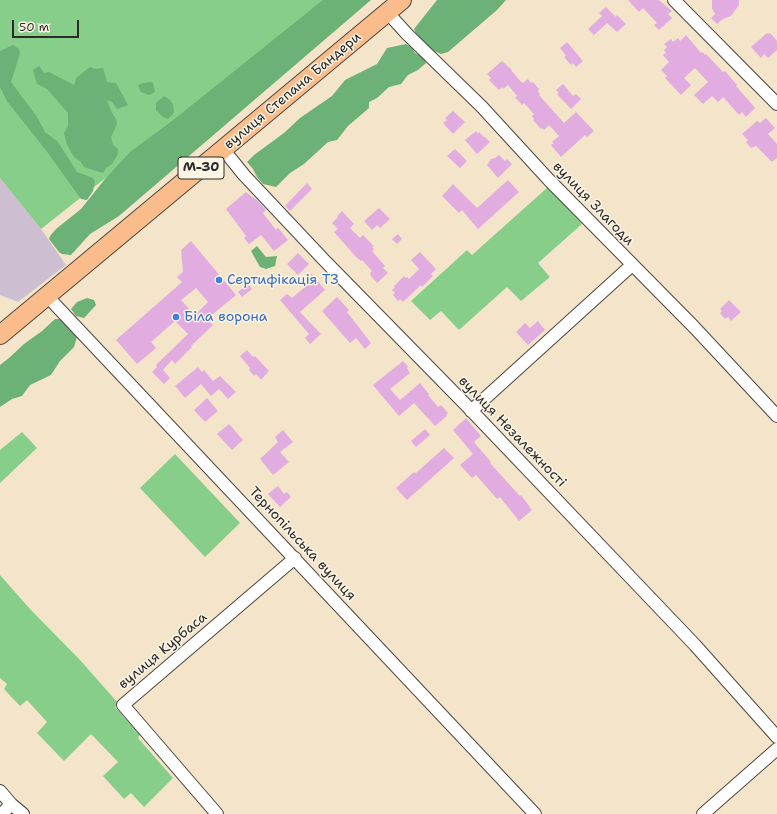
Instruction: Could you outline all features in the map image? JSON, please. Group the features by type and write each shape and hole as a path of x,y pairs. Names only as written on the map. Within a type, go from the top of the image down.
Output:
{"highway":[{"name":"вулиця Степана Бандери","path":"0,335 402,0"}],"street":[{"path":"674,0 777,104"},
{"name":"вулиця Злагоди","path":"387,12 407,34 482,107 550,180 694,327 777,416"},
{"name":"вулиця Незалежності","path":"223,150 244,175 319,254 471,410 695,645 777,737"},
{"path":"471,410 632,265"},
{"name":"Тернопільська вулиця","path":"47,296 535,814"},
{"name":"вулиця Курбаса","path":"217,814 123,705 295,558"},
{"path":"703,814 777,749"},
{"path":"0,792 23,814"},
{"path":"2,814 11,804"}],"shaded area":[{"path":"0,178 41,229 66,265 18,302 0,295"}],"green space":[{"path":"0,0 327,0 260,56 41,229 0,178"},
{"path":"323,0 371,0 119,216 90,234 71,255 62,254 59,252 49,239 50,236 56,229 81,209 105,179 130,152 172,121"},
{"path":"437,0 506,0 497,10 448,52 441,54 434,51 417,36 414,29"},
{"path":"406,44 412,48 415,53 423,57 426,63 418,70 408,75 401,84 389,87 377,98 369,102 369,108 348,126 337,140 328,142 304,164 290,173 276,187 263,184 247,162 254,155 284,133 300,118 332,96 345,80 377,64 387,48"},
{"path":"13,45 19,49 20,53 11,82 37,117 45,132 58,142 77,172 93,178 95,181 93,191 87,200 81,199 48,153 7,101 0,87 0,51"},
{"path":"39,66 44,73 49,72 74,85 76,78 90,67 95,69 103,68 107,82 116,83 128,105 117,109 112,102 107,100 116,119 117,124 111,137 113,145 118,149 118,154 112,164 106,168 103,173 84,167 81,162 74,157 67,145 64,133 68,126 68,113 47,89 37,84 33,70"},
{"path":"150,82 153,83 155,92 149,95 141,92 138,85"},
{"path":"164,96 173,104 174,113 168,119 163,117 156,110 156,103"},
{"path":"548,187 582,224 538,263 550,277 521,301 507,287 459,330 441,311 430,320 411,301 467,250 472,255"},
{"path":"257,246 266,257 277,256 275,266 266,269 260,267 251,251"},
{"path":"87,298 94,300 96,305 84,318 76,316 71,309 77,302"},
{"path":"55,319 62,319 78,333 74,347 60,361 51,375 30,385 22,396 12,399 0,407 0,365"},
{"path":"22,432 37,448 0,483 0,450"},
{"path":"175,454 240,523 205,557 140,488"},
{"path":"0,575 30,609 80,660 118,703 115,707 140,735 138,738 173,778 144,807 131,793 124,799 103,776 118,762 91,734 64,761 37,733 47,722 27,700 20,706 4,689 7,684 0,678"}],"building":[{"path":"628,0 659,0 672,11 668,14 672,18 659,30 654,25 657,23 643,8 639,12"},
{"path":"712,0 739,0 739,5 731,16 723,19 717,24 711,18 715,14 712,8"},
{"path":"606,7 626,24 617,32 607,23 594,35 588,29 602,16 599,13"},
{"path":"767,33 770,33 777,41 777,50 768,58 764,54 761,58 751,47"},
{"path":"686,35 701,53 703,52 705,55 706,54 723,72 725,71 755,108 746,117 742,112 739,115 723,97 718,102 712,96 703,104 694,95 708,82 695,68 684,78 691,85 681,95 665,78 667,76 661,70 669,62 663,55 666,53 664,50 667,47 664,44 671,39 673,42 678,38 680,41"},
{"path":"567,42 583,61 576,67 573,63 571,65 564,57 566,56 560,48"},
{"path":"502,61 512,70 521,82 523,83 528,79 531,83 533,82 539,89 539,95 564,123 576,112 594,131 587,137 585,135 561,157 551,145 554,143 552,142 559,136 549,125 544,130 542,128 541,129 533,120 534,119 532,116 534,114 524,103 522,105 508,85 499,90 489,80 491,78 487,74"},
{"path":"563,84 573,96 576,94 581,99 571,109 557,94 559,93 556,90"},
{"path":"453,111 465,122 453,134 443,123 447,120 445,118"},
{"path":"766,118 775,128 768,134 777,144 777,158 772,162 756,146 751,148 746,142 748,140 742,134 757,121 760,123"},
{"path":"476,131 490,142 477,154 465,140"},
{"path":"455,149 467,161 460,168 447,156"},
{"path":"499,155 505,161 507,159 512,164 498,178 487,165 491,159"},
{"path":"508,180 519,192 478,229 462,210 459,213 442,196 453,184 477,208"},
{"path":"307,183 312,189 290,211 285,206"},
{"path":"246,192 258,201 266,210 263,213 276,230 278,228 288,240 274,251 261,235 249,244 244,238 246,236 226,209"},
{"path":"379,208 390,219 380,228 377,225 372,230 364,221"},
{"path":"342,211 354,224 350,228 360,238 363,235 374,246 372,247 374,249 372,251 385,266 383,268 388,273 377,283 371,276 370,273 372,271 362,260 361,261 356,257 334,232 338,229 332,223"},
{"path":"398,234 402,239 397,244 392,239"},
{"path":"191,241 236,295 207,319 213,325 191,346 192,347 175,364 172,360 163,370 170,378 164,384 152,372 157,367 156,365 188,334 175,321 151,342 156,348 137,364 116,340 182,282 177,277 183,272 181,250","holes":["196,288 208,302 195,315 181,300"]},
{"path":"420,252 436,269 431,274 433,276 403,302 400,299 398,301 393,295 395,293 392,290 404,276 405,278 407,277 409,279 419,269 411,260"},
{"path":"298,253 309,264 298,275 287,264"},
{"path":"311,273 325,290 300,312 321,334 310,344 305,338 309,334 280,300 287,294 292,298 311,282"},
{"path":"248,284 252,289 242,297 238,292"},
{"path":"337,297 349,310 347,312 371,343 365,349 356,338 350,343 322,311"},
{"path":"729,300 741,312 731,321 728,317 725,319 720,313 722,311 720,309"},
{"path":"538,321 545,330 528,345 516,332 525,323 530,328"},
{"path":"247,350 269,371 261,380 256,374 254,376 249,370 250,368 240,356"},
{"path":"403,361 408,367 407,368 410,373 390,389 400,400 420,383 438,407 441,405 448,413 446,415 447,416 435,426 414,403 399,416 373,385"},
{"path":"198,367 202,372 204,370 213,381 220,376 236,392 228,399 219,389 211,396 201,384 185,398 175,386"},
{"path":"207,398 218,411 205,422 194,410"},
{"path":"466,418 481,436 474,442 491,462 490,463 520,496 521,495 532,510 519,521 500,497 497,499 476,475 472,478 460,465 473,454 453,430"},
{"path":"229,424 243,440 232,450 217,434"},
{"path":"425,429 430,435 416,447 411,441"},
{"path":"283,430 293,442 280,452 289,462 273,475 260,459 278,442 275,437"},
{"path":"444,448 454,458 407,500 396,488 414,472 416,473"},
{"path":"278,486 284,494 287,492 291,497 280,507 268,494"}],"place":[{"name":"Сертифікація ТЗ","path":"219,280"},
{"name":"Біла ворона","path":"176,317"}]}
